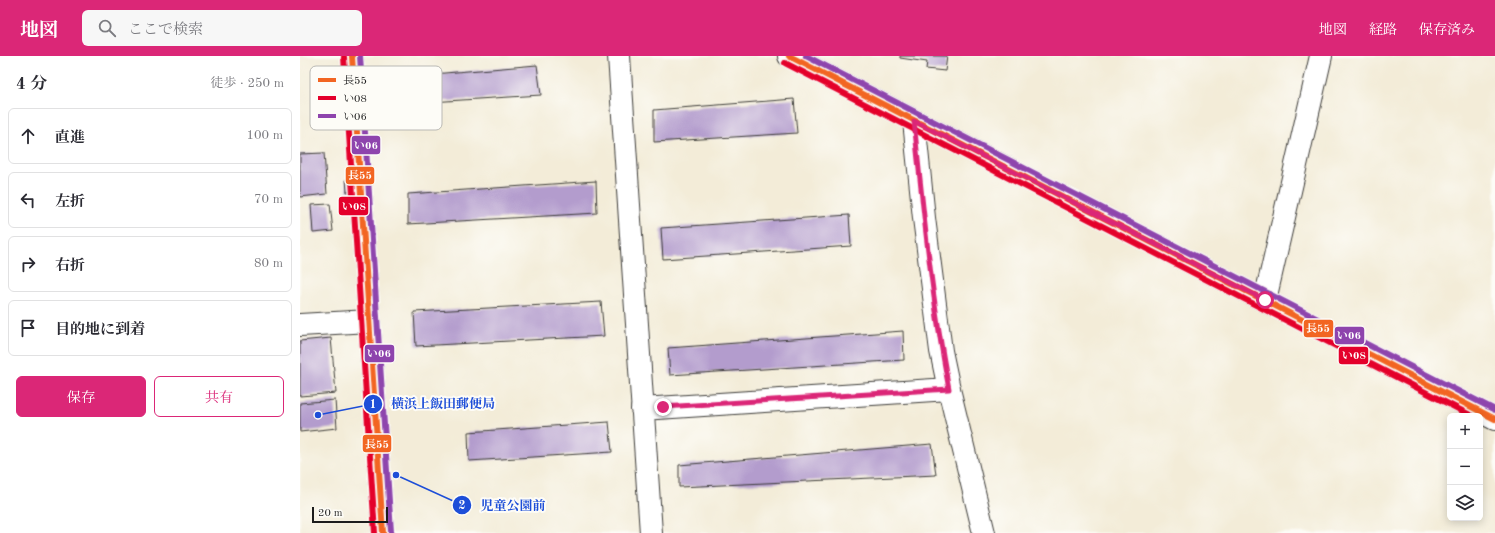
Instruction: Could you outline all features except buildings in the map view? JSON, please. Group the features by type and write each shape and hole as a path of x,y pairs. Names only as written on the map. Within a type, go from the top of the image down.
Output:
{"street":[{"path":"352,56 353,66"},
{"path":"619,56 651,533"},
{"path":"789,56 1495,419"},
{"path":"1265,300 1321,56"},
{"path":"914,121 924,218 941,351 984,533"},
{"path":"357,130 383,533"},
{"path":"300,325 369,321"},
{"path":"642,409 949,389"}],"transit line":[{"name":"長55","path":"352,56 353,66"},
{"name":"い06","path":"360,56 361,66"},
{"name":"長55","path":"789,56 1495,419"},
{"name":"い06","path":"806,56 1495,410"},
{"name":"い08","path":"344,57 345,66"},
{"name":"い08","path":"785,63 1466,413"},
{"name":"い08","path":"349,130 375,533"},
{"name":"長55","path":"357,130 383,533"},
{"name":"い06","path":"365,130 391,532"}],"place":[{"name":"横浜上飯田郵便局","path":"318,415"},
{"name":"児童公園前","path":"396,475"}],"route":[{"path":"663,407 949,389 941,351 924,218 914,121 1265,300"}]}
